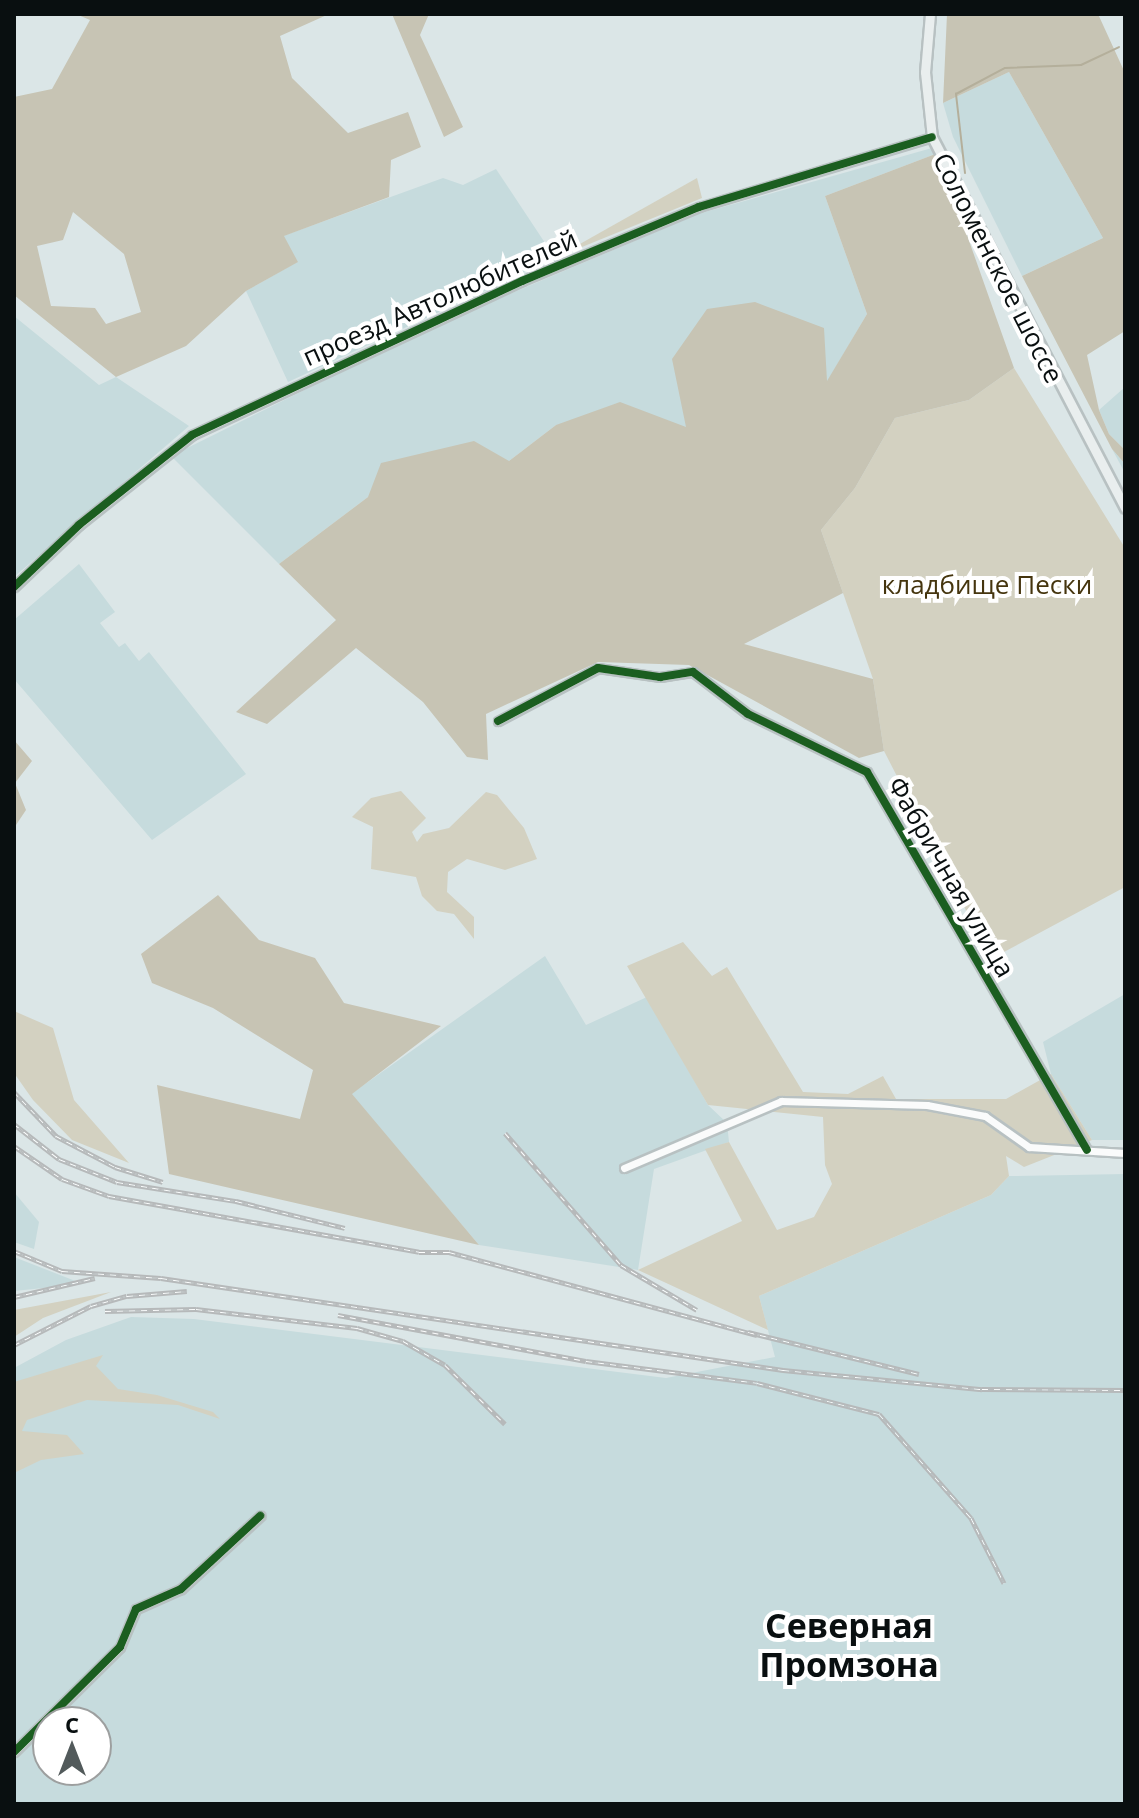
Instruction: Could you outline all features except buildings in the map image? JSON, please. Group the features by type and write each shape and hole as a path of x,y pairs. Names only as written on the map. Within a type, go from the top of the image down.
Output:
{"main road":[{"name":"Соломенское шоссе","path":"930,14 925,72 932,137 1125,508"}],"street":[{"name":"проезд Автолюбителей","path":"14,587 79,525 192,435 522,281 699,207 932,137"},
{"name":"Фабричная улица","path":"498,721 598,668 660,677 693,672 748,714 867,772 1087,1150"},
{"path":"624,1168 781,1101 927,1105 985,1116 1029,1147 1125,1153"},
{"path":"14,1752 120,1647 136,1609 181,1589 260,1516"}],"shaded area":[{"path":"76,14 329,14 280,36 292,78 348,133 408,112 421,147 391,160 389,197 284,236 298,262 246,291 186,346 116,377 14,295 14,97 52,89 90,20","holes":["73,212 124,254 141,312 106,324 95,308 51,306 37,246 63,240"]},
{"path":"392,14 429,14 420,35 463,127 444,137"},
{"path":"947,14 1098,14 1125,73 1125,331 1087,355 1099,410 1109,434 1124,449 1125,464 1112,449 1022,276 1103,238 1009,72 943,103"},
{"path":"1009,72 1103,238 1022,276 953,137 943,103"},
{"path":"932,148 938,153 825,196 867,314 827,382 687,427 556,425 509,461 368,497 279,564 171,456 430,328 698,214"},
{"path":"938,153 1014,368 969,400 895,418 855,488 821,530 843,593 744,644 873,679 884,751 859,758 689,665 598,662 486,714 488,760 467,757 423,702 356,648 267,724 236,712 336,620 279,564 368,497 381,463 474,441 509,461 556,425 620,402 686,427 672,359 707,309 755,302 824,328 827,381 867,314 825,196"},
{"path":"496,169 555,258 288,382 246,291 297,262 283,236 443,178 463,185"},
{"path":"14,316 99,385 116,377 189,426 14,577"},
{"path":"1125,387 1125,473 1112,449 1124,463 1124,449 1109,434 1099,410"},
{"path":"79,564 115,612 100,623 119,647 125,643 139,661 149,652 246,774 152,840 14,679 14,620"},
{"path":"14,740 32,761 15,783 26,810 14,828"},
{"path":"218,895 259,940 315,958 344,1003 441,1026 352,1094 479,1245 169,1174 157,1085 300,1119 313,1070 213,1008 152,983 141,954"},
{"path":"545,956 586,1025 647,997 708,1105 727,1123 729,1142 654,1169 638,1270 479,1245 351,1094"},
{"path":"1125,994 1125,1140 1092,1140 1051,1074 1043,1042"},
{"path":"1125,1174 1125,1804 14,1804 14,1368 66,1340 131,1317 194,1319 666,1378 775,1357 759,1296 991,1195 1009,1176"},
{"path":"14,1192 39,1222 34,1249 14,1242"},
{"path":"14,1257 83,1284 14,1291"}],"green space":[{"path":"697,178 702,198 555,258"},
{"name":"кладбище Пески","path":"1014,368 1125,548 1125,887 991,959 884,751 873,679 821,530 855,488 895,418 969,400"},
{"path":"401,791 426,818 412,832 417,842 423,834 449,828 486,792 497,795 524,828 537,859 505,870 467,859 448,872 447,892 474,917 474,939 454,914 437,911 422,896 416,877 371,869 373,827 352,817 371,798"},
{"path":"683,942 712,976 727,967 803,1092 848,1094 883,1076 896,1099 1006,1099 1051,1074 1092,1140 1024,1167 1006,1156 1009,1176 991,1195 759,1296 768,1330 638,1270 742,1221 705,1149 729,1142 777,1230 814,1217 832,1184 825,1165 823,1117 708,1105 627,966"},
{"path":"14,1011 53,1028 74,1100 129,1163 72,1140 33,1100 14,1073"},
{"path":"111,1292 43,1318 14,1337 14,1310"},
{"path":"103,1355 96,1366 118,1389 157,1395 213,1412 220,1419 178,1405 87,1400 27,1420 22,1431 67,1435 84,1454 41,1460 14,1473 14,1382"}],"waterway":[{"path":"965,173 956,94 1005,68 1081,65 1119,47"}],"railway":[{"path":"14,1092 56,1136 115,1167 163,1182"},
{"path":"14,1124 59,1159 117,1182 236,1201 345,1228"},
{"path":"505,1133 621,1265 697,1310"},
{"path":"14,1146 62,1179 109,1196 419,1252 449,1252 757,1335"},
{"path":"14,1251 62,1271 161,1278 783,1370 982,1389 1125,1390"},
{"path":"14,1297 95,1278"},
{"path":"14,1345 91,1306 127,1296 187,1291"},
{"path":"105,1311 196,1309 357,1328 403,1341 445,1365 505,1424"},
{"path":"338,1315 586,1361 757,1383 879,1414 971,1518 1004,1583"},
{"path":"748,1332 919,1374"}],"cycle path":[{"path":"14,587 79,525 192,435 522,281 699,207 932,137"},
{"path":"498,721 598,668 660,677 693,672 748,714 867,772 1087,1150"},
{"path":"14,1752 120,1647 136,1609 181,1589 260,1516"}],"district":[{"name":"Северная Промзона","path":"849,1644"}]}
